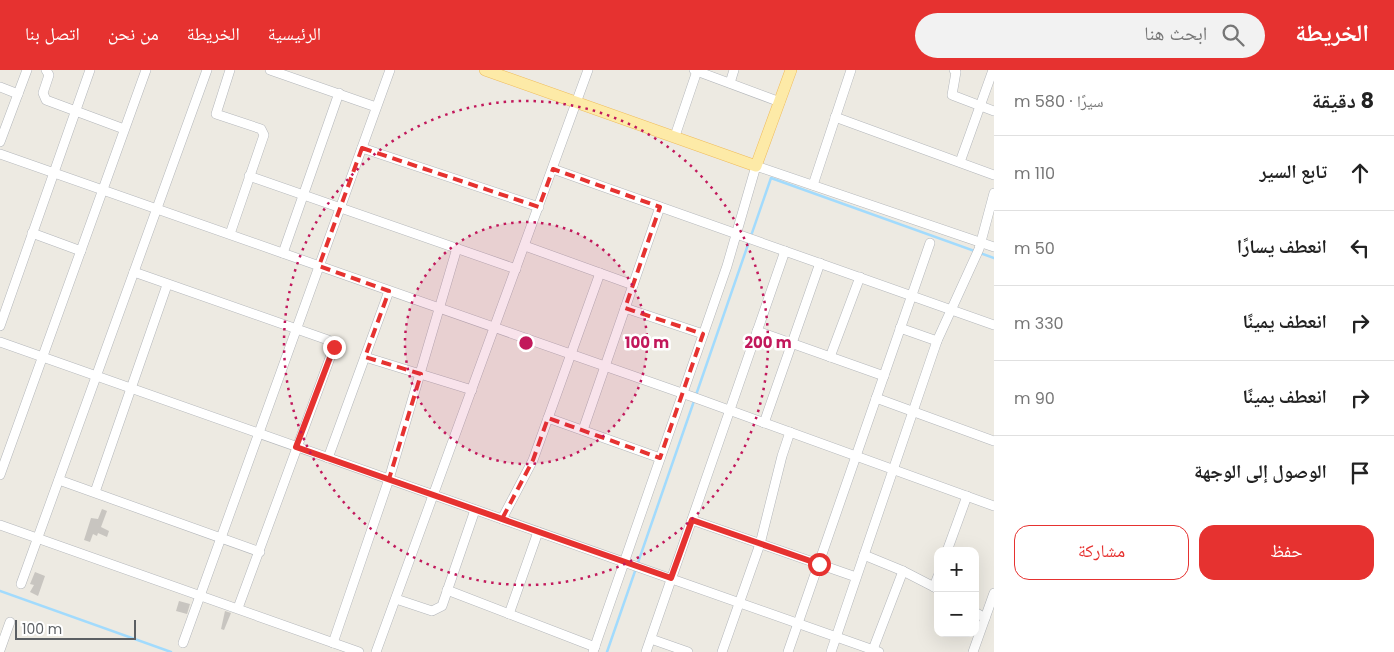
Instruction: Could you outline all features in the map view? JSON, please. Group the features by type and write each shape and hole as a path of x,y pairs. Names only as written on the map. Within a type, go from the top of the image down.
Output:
{"main road":[{"path":"485,70 756,166 791,70"}],"street":[{"path":"0,142 27,70"},
{"path":"46,70 49,75 43,98 74,113 124,129"},
{"path":"0,326 90,70"},
{"path":"0,475 2,461 43,358 146,70"},
{"path":"21,584 208,70"},
{"path":"230,70 215,112 217,115 264,132 230,234"},
{"path":"270,70 376,107"},
{"path":"183,643 390,70"},
{"path":"376,652 588,70"},
{"path":"730,83 734,70"},
{"path":"813,185 851,70"},
{"path":"954,70 956,72 952,95 994,111"},
{"path":"960,162 992,70"},
{"path":"675,136 696,71 780,102"},
{"path":"0,87 18,94"},
{"path":"283,253 339,93"},
{"path":"835,117 994,175"},
{"path":"362,148 539,207"},
{"path":"0,154 103,192 230,234 605,366 994,506"},
{"path":"447,590 594,650 737,234 756,166 994,247"},
{"path":"553,169 994,325"},
{"path":"249,176 516,269"},
{"path":"831,652 936,341 981,243 994,193"},
{"path":"583,430 660,207"},
{"path":"32,233 81,251"},
{"path":"788,652 930,243"},
{"path":"525,246 633,285"},
{"path":"333,643 389,479 457,248"},
{"path":"646,652 785,251"},
{"path":"764,423 820,263"},
{"path":"134,272 328,340 334,347 238,608"},
{"path":"502,519 515,491 528,473 600,273"},
{"path":"830,357 860,277"},
{"path":"95,492 167,285"},
{"path":"328,458 389,290"},
{"path":"625,308 703,334"},
{"path":"900,328 936,341"},
{"path":"757,331 884,376"},
{"path":"0,342 874,651 903,570"},
{"path":"365,357 472,390"},
{"path":"876,398 994,441"},
{"path":"548,418 660,458"},
{"path":"722,652 760,544 782,456 790,432"},
{"path":"60,480 260,552"},
{"path":"948,547 967,496"},
{"path":"396,599 432,611 442,606 475,510"},
{"path":"692,520 856,577"},
{"path":"0,525 359,652"},
{"path":"509,614 538,532"},
{"path":"864,555 903,570 934,587"},
{"path":"974,652 994,593"},
{"path":"979,614 985,618"},
{"path":"0,650 10,622"},
{"path":"650,639 688,652"}],"highlighted area":[{"path":"362,148 539,207 553,169 660,207 625,308 703,334 660,458 548,418 533,460 502,519 389,479 421,374 365,357 389,291 319,266"}],"building":[{"path":"102,509 107,511 101,527 109,531 107,537 98,533 97,536 93,534 90,542 84,540 91,518 98,519"},
{"path":"35,572 45,576 38,596 30,592 34,585 30,584"},
{"path":"179,601 190,604 187,614 176,611"},
{"path":"225,611 231,613 224,630 221,629"}],"waterway":[{"path":"696,395 771,178 994,258"},
{"path":"607,652 694,401"},
{"path":"0,591 171,652"}],"route":[{"path":"334,347 296,447 671,578 692,520 819,564"}]}
